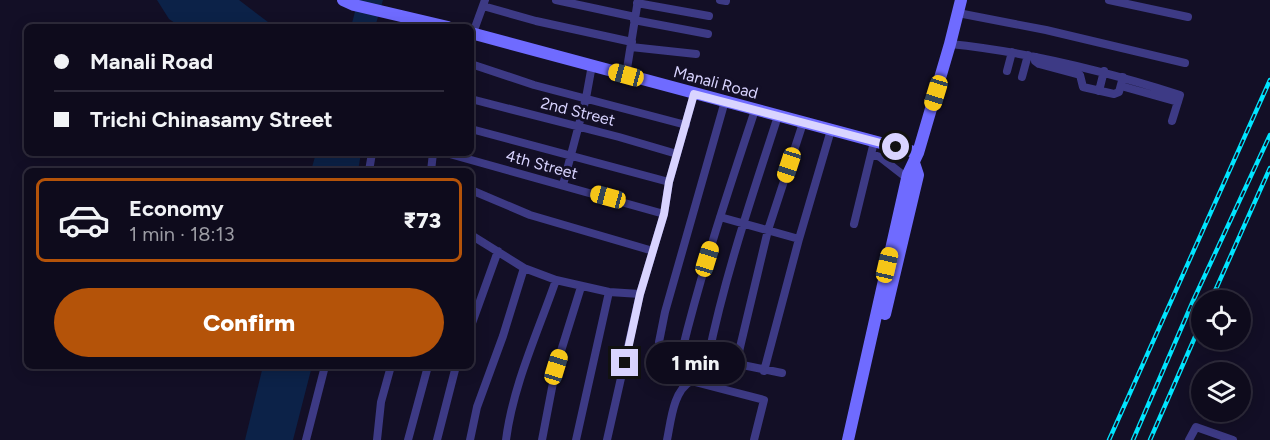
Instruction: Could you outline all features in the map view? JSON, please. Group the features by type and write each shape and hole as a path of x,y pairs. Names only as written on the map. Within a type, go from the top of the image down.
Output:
{"main road":[{"path":"848,440 907,178 916,158 951,44 961,0"},
{"path":"349,3 386,12 400,21 424,24"},
{"name":"Manali Road","path":"474,34 831,130 873,148 916,158"},
{"path":"855,440 918,175 916,158"}],"street":[{"path":"556,0 708,34"},
{"path":"1109,0 1188,17"},
{"path":"626,75 637,1 710,16"},
{"path":"474,28 484,3 536,21 632,45 696,54"},
{"path":"958,13 1046,30 1185,63"},
{"path":"951,44 1012,52 1104,71 1122,82 1180,95 1172,121"},
{"path":"1007,71 1012,52"},
{"path":"1022,77 1032,56"},
{"path":"1032,56 1039,64 1082,77"},
{"path":"474,65 522,81 686,125"},
{"path":"563,185 579,127 592,66"},
{"path":"1085,67 1082,77 1083,87 1117,94 1122,82"},
{"path":"1099,91 1104,71"},
{"path":"607,440 640,294 664,214 669,182 694,94"},
{"name":"2nd Street","path":"474,100 677,154"},
{"path":"725,101 659,339 661,345 682,351 764,371 782,373"},
{"path":"682,351 694,301 755,110"},
{"path":"708,358 722,295 742,224 778,116"},
{"path":"736,364 768,230 803,123"},
{"path":"474,130 669,182"},
{"path":"764,371 831,130"},
{"path":"873,148 880,157 907,178"},
{"path":"854,224 873,148"},
{"name":"4th Street","path":"457,156 664,214"},
{"path":"474,191 530,215 653,251"},
{"path":"720,217 799,239"},
{"path":"474,237 525,268 556,280 609,292 640,294"},
{"path":"474,318 498,251"},
{"path":"470,440 477,407 525,268"},
{"path":"506,440 523,369 538,334 556,280"},
{"path":"542,440 556,367 581,287"},
{"path":"576,440 609,292"},
{"path":"306,440 325,369"},
{"path":"377,440 381,402 390,369"},
{"path":"408,440 427,369"},
{"path":"437,440 455,369"},
{"path":"667,440 675,404 684,385 691,381 764,399 754,440"},
{"path":"1189,440 1196,427 1233,440"}],"water":[{"path":"157,0 239,0 272,24 176,24 169,19"},
{"path":"358,0 383,0 376,24 352,24"},
{"path":"315,156 360,156 358,168 312,168"},
{"path":"262,369 311,369 293,440 245,440"}],"railway":[{"path":"1109,440 1270,80"},
{"path":"1133,440 1193,301 1270,135"},
{"path":"1215,290 1270,168"},
{"path":"1150,440 1191,346"}],"route":[{"path":"625,363 640,294 664,214 669,182 694,94 896,147"}]}
